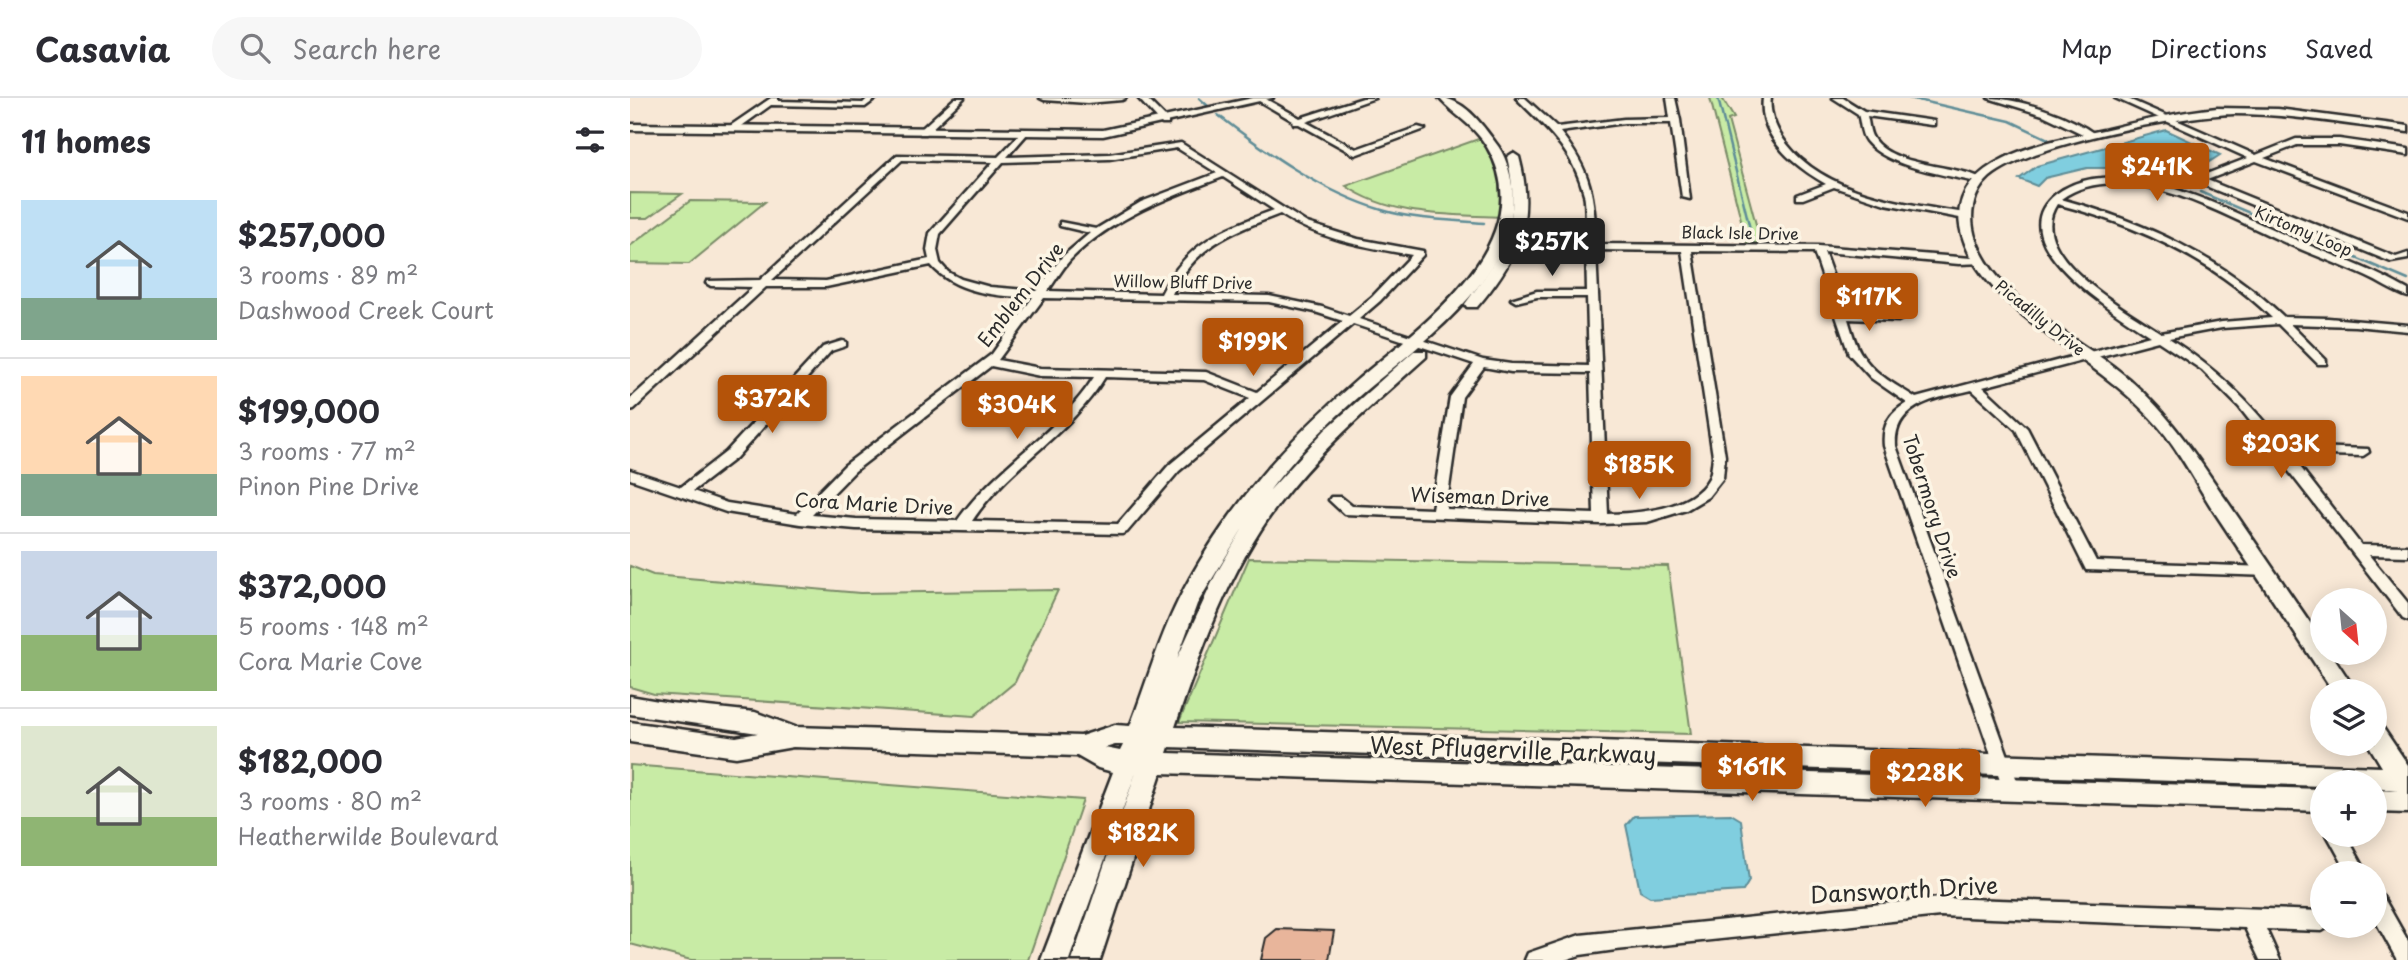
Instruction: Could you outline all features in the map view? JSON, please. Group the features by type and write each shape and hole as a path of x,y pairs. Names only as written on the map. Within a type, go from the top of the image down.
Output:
{"main road":[{"path":"1444,98 1473,120 1500,157 1509,203 1506,241"},
{"path":"1055,960 1091,867 1140,761 1161,737 1202,623 1255,524 1299,467 1422,343 1506,241 1523,203 1513,155 1484,118 1458,98"},
{"path":"630,127 1103,133 1165,122 1262,99"},
{"path":"1965,216 1971,193 1980,180 1996,166 2019,154 2164,118 2205,112 2262,112 2408,129"},
{"name":"Picadilly Drive","path":"1965,216 1968,237 1980,261 2011,297 2137,394 2165,423 2338,679"},
{"path":"1086,960 1105,912 1140,761 1137,736 1187,603 1237,520 1282,462 1422,343"},
{"path":"1187,603 1195,604 1202,623"},
{"name":"West Pflugerville Parkway","path":"630,705 670,713 755,722 793,737"},
{"name":"West Pflugerville Parkway","path":"630,732 736,747 793,737 1081,746 1115,735 2300,774 2406,780"},
{"name":"West Pflugerville Parkway","path":"1081,746 1106,761 2011,789 2310,804"},
{"path":"2387,752 2406,780"},
{"path":"1663,753 1666,778"},
{"path":"2387,801 2408,802"}],"street":[{"path":"733,128 772,100 865,105 873,98"},
{"path":"923,132 960,98"},
{"path":"1044,98 1087,101 1122,98"},
{"path":"1142,98 1165,122"},
{"path":"1297,122 1371,98"},
{"path":"1520,98 1555,130 1574,155 1589,197 1601,519"},
{"path":"1671,98 1687,197"},
{"path":"1767,98 1766,108 1779,145 1785,153 1810,171 1882,202 1965,216"},
{"path":"1837,98 1862,113 1914,118 1931,123"},
{"path":"1992,98 2039,110 2092,135"},
{"path":"2119,98 2255,157 2407,214"},
{"path":"1262,99 1297,122 1354,152 1420,129"},
{"path":"1862,113 1869,138 1881,150 1908,161 1980,180"},
{"path":"1555,130 1624,121 1675,120"},
{"path":"710,283 833,283 934,261 932,244 935,233 1024,133"},
{"path":"2408,152 2339,142 2305,141 2255,157 2200,180 2395,260 2408,256"},
{"path":"630,407 900,157 1103,159 1178,145 1280,211 1337,237 1419,253 1395,282 1257,396 1206,376 1041,372 989,362"},
{"name":"Emblem Drive","path":"800,519 850,468 989,362 1066,260 1097,232 1144,204 1223,174"},
{"name":"Kirtomy Loop","path":"2056,201 2067,189 2087,181 2129,181 2161,188 2360,271 2408,295"},
{"path":"1800,197 1836,183"},
{"path":"2322,362 2239,283 2200,258 2109,216 2056,201 2047,214 2044,225 2049,246 2055,255 2086,285 2163,337 2220,380 2279,450 2408,614"},
{"path":"1165,297 1179,267 1197,250 1221,234 1280,211"},
{"path":"1063,224 1097,232"},
{"name":"Black Isle Drive","path":"1506,241 1818,249 1923,260 1980,261"},
{"name":"Wiseman Drive","path":"1336,500 1349,511 1601,519 1636,518 1666,513 1692,502 1716,478 1719,456 1686,247"},
{"path":"1818,249 1855,354 1865,368 1914,402 2196,329 2278,321 2344,322 2408,328"},
{"name":"Willow Bluff Drive","path":"934,261 944,275 975,288 1041,294 1269,299 1294,302 1480,363 1511,368 1595,370"},
{"path":"1516,299 1536,294 1592,294"},
{"path":"1841,315 1898,318"},
{"path":"683,492 731,455 827,349 842,344"},
{"path":"1438,514 1456,397 1480,363"},
{"path":"961,526 982,494 1083,407 1102,373"},
{"path":"1975,386 2021,428 2091,566 2266,572"},
{"name":"Cora Marie Drive","path":"630,474 726,507 800,519 1122,529 1174,468 1257,396"},
{"name":"Tobermory Drive","path":"1914,402 1900,411 1890,426 1890,446 2011,789"},
{"path":"2279,450 2363,452"},
{"path":"2357,550 2408,551"},
{"path":"2300,774 2310,789"},
{"name":"Dansworth Drive","path":"1548,958 1580,945 1656,934 1940,907 2310,921"},
{"path":"2251,918 2270,960"},
{"path":"2387,933 2408,960"}],"green space":[{"path":"1710,98 1722,98 1734,118 1728,120 1761,243 1747,243"},
{"path":"1484,137 1502,177 1501,217 1401,209 1382,204 1346,186"},
{"path":"630,193 682,194 648,218 630,218"},
{"path":"690,201 765,202 689,264 630,263 630,246"},
{"path":"1249,558 1668,566 1691,734 1179,722"},
{"path":"630,566 653,575 860,593 1058,590 1015,682 974,716 654,694 630,687"},
{"path":"630,765 1083,800 1028,960 691,960 630,944"}],"water":[{"path":"2166,130 2220,155 2206,164 2171,167 2165,175 2154,176 2112,168 2087,168 2045,178 2037,186 2019,179 2037,166"},
{"path":"1731,814 1741,820 1749,881 1743,891 1650,897 1640,891 1626,825 1634,816"}],"building":[{"path":"1277,929 1334,931 1329,960 1261,960 1266,938"}],"waterway":[{"path":"1199,98 1208,106"},
{"path":"1718,98 1753,241"},
{"path":"1909,98 2010,121 2048,139"},
{"path":"1218,115 1296,170 1360,202 1407,216 1484,223"},
{"path":"2200,192 2408,280"}]}
